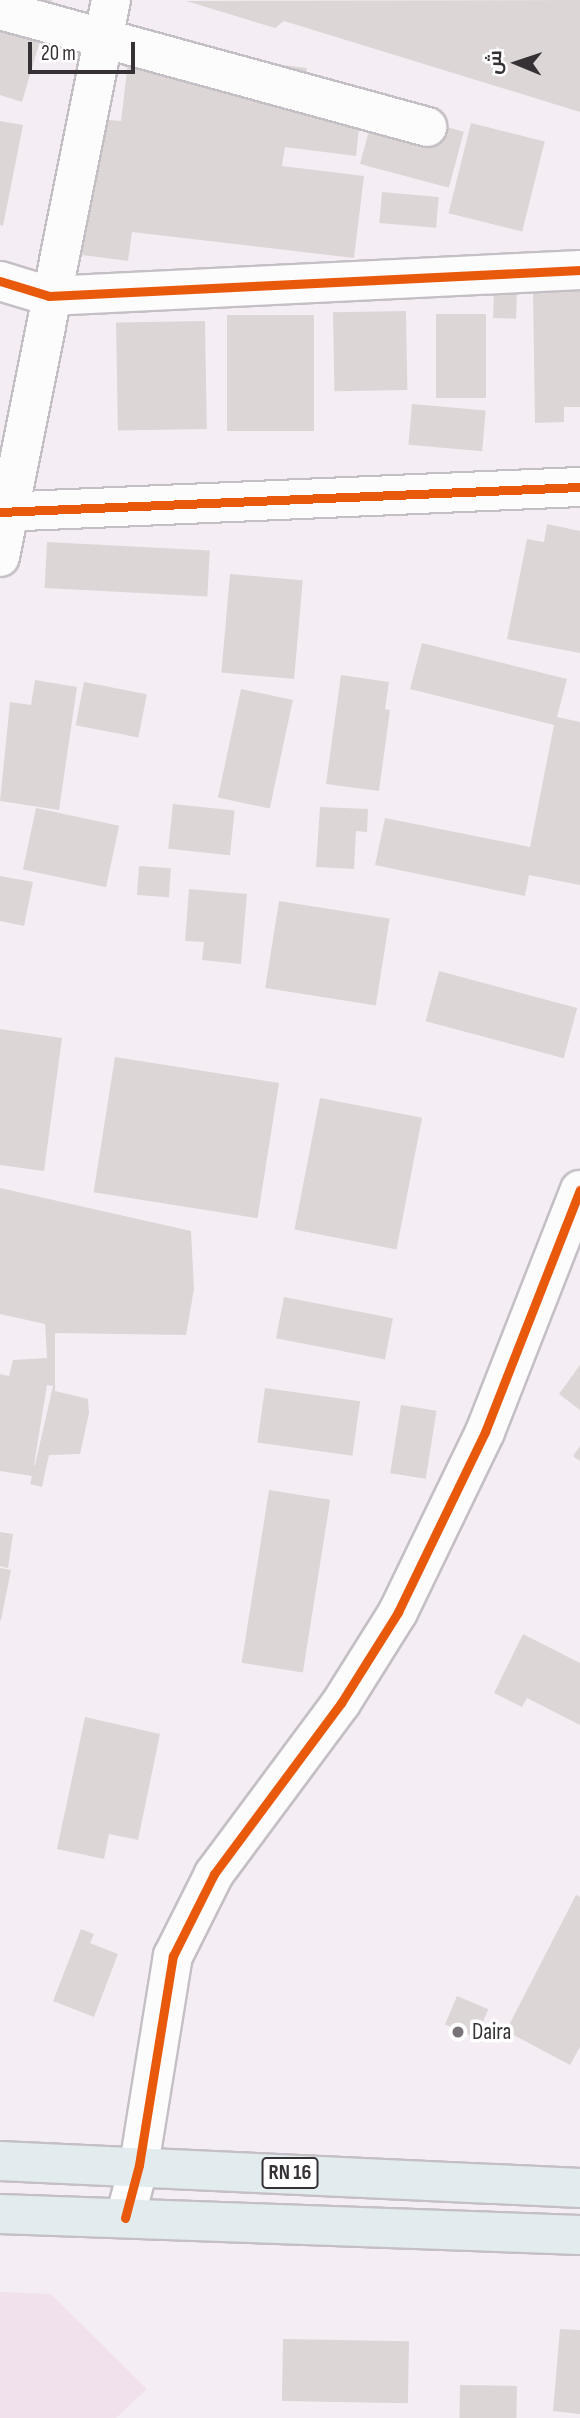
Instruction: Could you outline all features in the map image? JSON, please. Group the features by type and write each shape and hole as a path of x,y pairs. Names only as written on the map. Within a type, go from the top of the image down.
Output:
{"main road":[{"name":"RN 16","path":"0,2161 139,2165 580,2188"},
{"name":"RN 16","path":"0,2214 580,2235"}],"street":[{"path":"0,10 107,17 427,127"},
{"path":"0,557 4,513 107,17"},
{"path":"0,281 49,296 580,270"},
{"path":"4,513 580,487"},
{"path":"125,2218 139,2165 173,1955 214,1874 341,1703 398,1612 569,1252 580,1190"}],"shaded area":[{"path":"0,2292 51,2294 147,2389 116,2418 0,2418"}],"building":[{"path":"0,0 52,0 22,102 0,95"},
{"path":"580,0 580,112 284,21 275,28 186,1"},
{"path":"130,46 307,68 302,103 361,110 356,156 285,147 282,166 364,176 354,258 132,232 128,261 67,253 97,119 121,121"},
{"path":"375,108 464,132 449,188 360,164"},
{"path":"0,121 23,125 3,226 0,225"},
{"path":"471,123 545,141 522,232 449,213"},
{"path":"382,192 439,197 436,228 379,223"},
{"path":"494,291 517,292 516,319 493,318"},
{"path":"580,291 580,407 564,407 564,422 535,423 533,292"},
{"path":"406,311 407,390 334,391 333,312"},
{"path":"436,314 486,314 486,398 436,398"},
{"path":"227,315 314,315 314,431 227,431"},
{"path":"205,321 207,429 118,431 116,323"},
{"path":"412,404 486,410 482,451 408,445"},
{"path":"547,524 580,531 580,653 507,639 527,539 544,542"},
{"path":"47,542 210,551 207,596 45,588"},
{"path":"230,574 303,580 294,679 221,673"},
{"path":"422,643 567,679 557,717 580,722 580,885 529,875 525,896 375,865 385,818 530,847 554,725 410,689"},
{"path":"341,675 389,682 385,709 390,710 379,791 326,784"},
{"path":"35,680 77,687 59,810 0,801 10,702 31,705"},
{"path":"84,682 147,694 138,737 76,725"},
{"path":"241,689 293,700 270,809 218,798"},
{"path":"173,804 235,810 230,855 168,849"},
{"path":"320,807 368,809 367,832 356,831 354,869 316,867"},
{"path":"36,808 119,826 106,887 23,870"},
{"path":"139,866 171,868 169,897 137,895"},
{"path":"0,876 33,882 24,926 0,921"},
{"path":"189,889 247,894 241,964 202,960 204,942 185,941"},
{"path":"279,901 390,919 376,1005 265,988"},
{"path":"439,971 577,1008 564,1058 426,1021"},
{"path":"0,1029 62,1038 44,1171 0,1165"},
{"path":"115,1057 279,1083 258,1218 94,1192"},
{"path":"320,1098 422,1118 397,1249 294,1230"},
{"path":"0,1188 191,1231 194,1289 186,1335 55,1333 55,1391 88,1399 89,1413 80,1454 49,1455 42,1487 30,1484 32,1476 0,1471 0,1374 9,1376 13,1360 47,1358 45,1324 0,1314","holes":["47,1385 53,1386 35,1465 34,1465"]},
{"path":"284,1297 393,1318 385,1359 276,1338"},
{"path":"580,1365 580,1410 559,1394"},
{"path":"265,1388 360,1401 352,1456 257,1442"},
{"path":"401,1405 437,1411 426,1479 390,1473"},
{"path":"580,1446 580,1461 573,1456"},
{"path":"269,1490 330,1500 303,1673 242,1663"},
{"path":"0,1532 13,1534 8,1568 0,1566"},
{"path":"0,1568 11,1570 1,1620 0,1620"},
{"path":"523,1634 580,1663 580,1725 527,1698 522,1707 494,1693"},
{"path":"85,1717 160,1734 138,1840 109,1834 104,1859 57,1849"},
{"path":"576,1895 580,1897 580,2047 570,2065 506,2031"},
{"path":"81,1929 94,1934 90,1943 118,1954 94,2017 53,2001"},
{"path":"457,1996 488,2009 476,2038 445,2025"},
{"path":"560,2329 580,2330 580,2414 553,2411"},
{"path":"283,2339 409,2341 408,2403 282,2401"},
{"path":"460,2385 517,2386 516,2418 459,2418"}],"cycle path":[{"path":"0,281 49,296 580,270"},
{"path":"0,512 580,487"},
{"path":"125,2218 139,2165 173,1956 214,1874 341,1703 398,1612 485,1432 580,1190"}],"place":[{"name":"Daira","path":"458,2032"}]}
